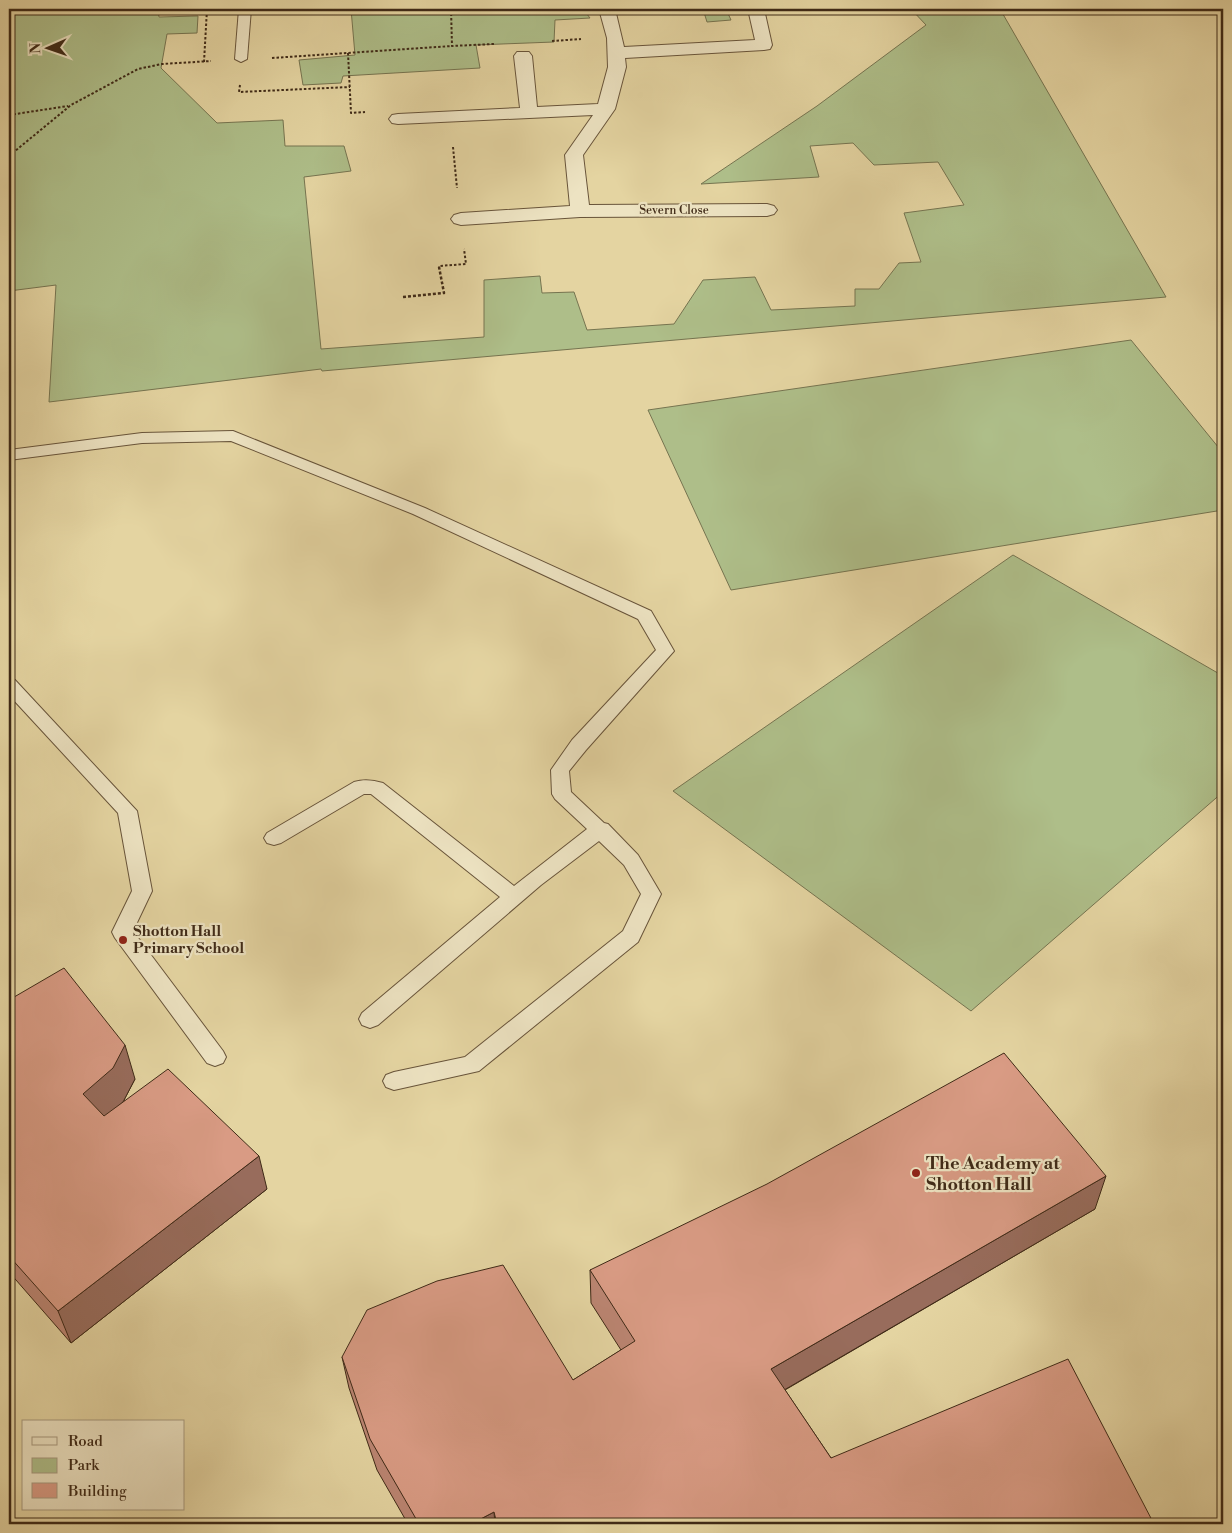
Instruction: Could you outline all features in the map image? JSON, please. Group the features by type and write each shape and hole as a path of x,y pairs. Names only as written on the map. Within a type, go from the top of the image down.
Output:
{"street":[{"path":"580,211 574,155 606,109 617,67 615,38 608,9"},
{"path":"616,53 764,45 756,9"},
{"path":"523,56 529,113"},
{"path":"398,119 606,109"},
{"name":"Severn Close","path":"461,219 580,211 767,210"}],"lane":[{"path":"241,60 245,9"},
{"path":"9,456 142,438 233,436 419,511 645,615 665,651 579,744 560,770 562,794 631,860 651,894 631,936 471,1065 394,1081"},
{"path":"9,684 127,812 142,891 122,932 215,1057"},
{"path":"274,838 361,787 376,788 514,897"},
{"path":"370,1019 514,897 600,829"}],"path":[{"path":"204,62 207,9"},
{"path":"348,53 351,113 364,112 398,119"},
{"path":"241,60 239,92 350,87"},
{"path":"9,115 72,105"}],"green space":[{"path":"9,9 158,9 159,17 198,16 197,33 167,34 161,68 217,123 283,120 285,146 344,146 351,171 304,177 321,349 484,337 484,280 540,276 542,293 574,292 587,330 674,324 703,280 755,277 771,310 855,306 855,289 879,289 899,263 921,262 904,213 964,205 938,162 874,165 853,143 810,146 819,177 701,184 817,106 926,25 911,9 1000,9 1166,297 322,371 321,369 49,402 56,285 9,291"},
{"path":"351,9 583,9 590,18 555,20 554,42 476,45 480,68 343,76 341,83 303,85 299,60 355,55"},
{"path":"703,9 726,9 731,20 707,22"},
{"path":"1131,340 1223,453 1223,510 731,590 648,410"},
{"path":"1013,555 1223,676 1223,792 971,1011 673,791"}],"building":[{"path":"64,968 125,1045 113,1068 83,1094 104,1116 168,1069 259,1156 58,1311 9,1256 9,1185 13,1182 9,1179 9,1000"},
{"path":"1004,1053 1106,1176 771,1369 831,1458 1068,1359 1154,1524 497,1524 494,1512 471,1524 419,1524 370,1439 342,1357 367,1310 437,1281 503,1265 573,1380 635,1341 590,1270 767,1184"}],"place":[{"name":"Shotton Hall Primary School","path":"123,940"},
{"name":"The Academy at Shotton Hall","path":"916,1173"}]}
